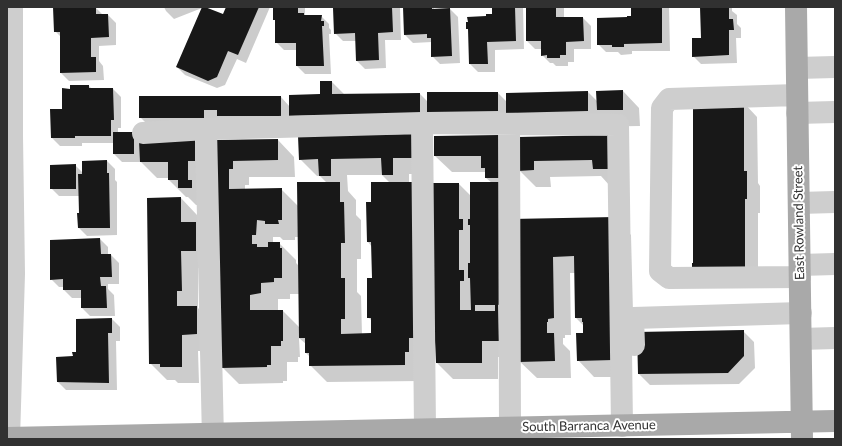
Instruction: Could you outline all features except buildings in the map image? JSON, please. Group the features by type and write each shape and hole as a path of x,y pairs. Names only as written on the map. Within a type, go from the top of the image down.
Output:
{"main road":[{"name":"East Rowland Street","path":"796,7 802,430"},
{"name":"South Barranca Avenue","path":"9,438 403,434 425,430 510,428 560,433 629,425 802,430 835,421"}],"street":[{"path":"9,438 11,274 9,136 12,7"},
{"path":"797,68 835,67"},
{"path":"835,112 797,104 669,99 662,108 660,271 669,278 800,271 835,264"},
{"path":"422,123 425,430"},
{"path":"143,133 206,129 422,123 618,125 629,425"},
{"path":"509,124 510,428"},
{"path":"206,129 223,436"},
{"path":"799,203 835,202"},
{"path":"629,425 633,318 801,314"},
{"path":"801,339 835,338"}]}
